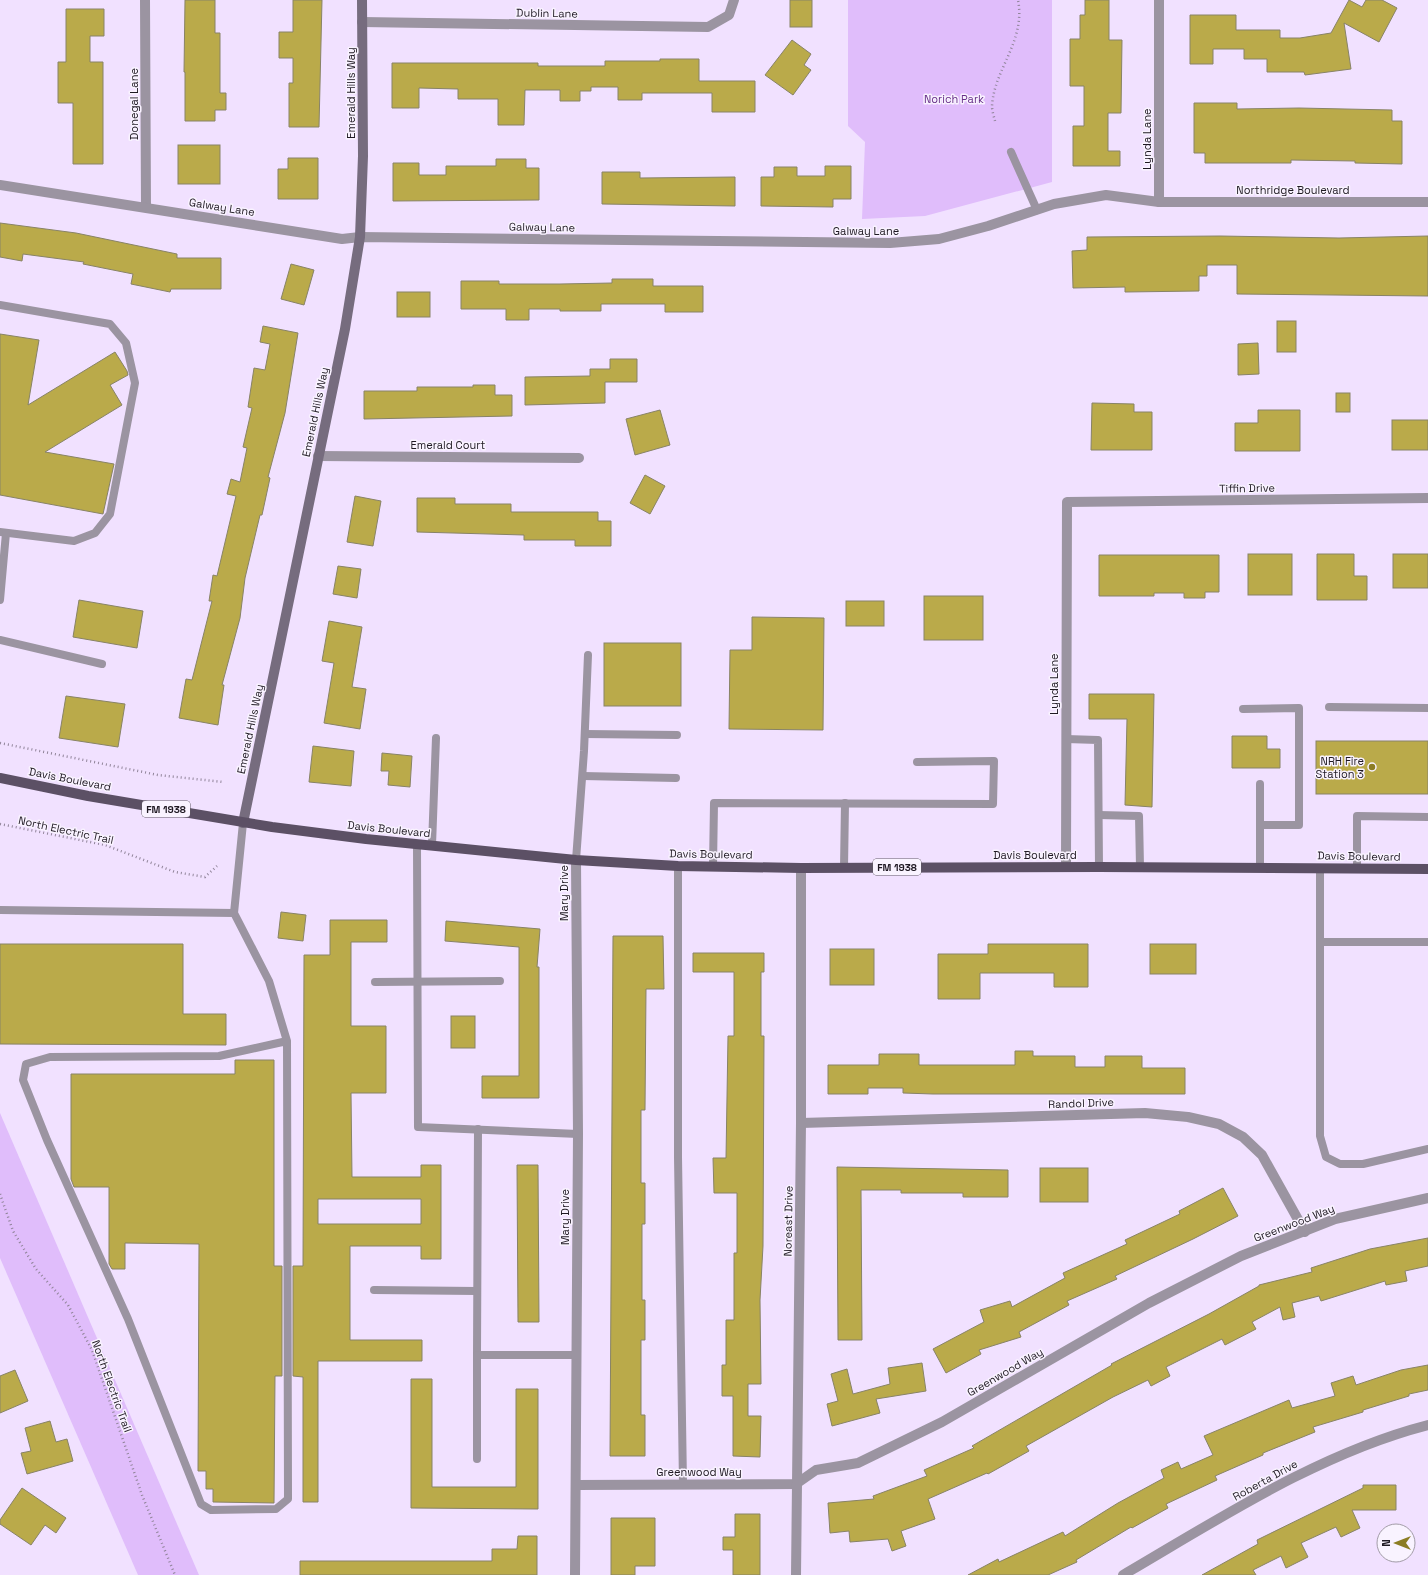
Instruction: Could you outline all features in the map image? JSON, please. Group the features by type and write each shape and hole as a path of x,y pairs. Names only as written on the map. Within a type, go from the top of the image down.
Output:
{"main road":[{"name":"Davis Boulevard","path":"0,778 88,796 243,823 417,844 576,860 678,866 801,868 1260,867 1428,869"}],"street":[{"name":"Donegal Lane","path":"145,0 146,207"},
{"name":"Emerald Hills Way","path":"243,823 345,329 360,237 363,156 362,0"},
{"name":"Dublin Lane","path":"362,22 708,27 729,15 734,0"},
{"name":"Lynda Lane","path":"1159,0 1159,202"},
{"name":"Galway Lane","path":"0,185 342,239 360,237 890,243 939,240 1054,204 1083,198 1106,195 1159,202"},
{"name":"Northridge Boulevard","path":"1159,202 1428,202"},
{"name":"Emerald Court","path":"318,456 579,458"},
{"name":"Tiffin Drive","path":"1067,502 1428,498"},
{"name":"Lynda Lane","path":"1066,867 1067,502"},
{"name":"Mary Drive","path":"576,860 578,1134 576,1575"},
{"name":"Noreast Drive","path":"796,1575 801,1123 801,868"},
{"name":"Randol Drive","path":"801,1123 1145,1113 1188,1117 1219,1124 1243,1137 1262,1155 1305,1232"},
{"name":"Greenwood Way","path":"576,1485 796,1484 816,1470 858,1463 942,1422 1156,1300 1241,1256 1335,1219 1428,1198"},
{"name":"Roberta Drive","path":"1122,1575 1307,1470 1406,1431 1428,1425"}],"lane":[{"path":"1011,152 1038,210"},
{"path":"0,305 110,324 126,343 136,383 110,514 95,533 74,541 3,532 0,600"},
{"path":"0,640 102,664"},
{"path":"576,860 583,776 588,655"},
{"path":"1329,707 1428,708"},
{"path":"1243,709 1299,708 1299,825 1260,825"},
{"path":"585,734 677,735"},
{"path":"432,845 436,738"},
{"path":"1066,740 1098,740 1099,867"},
{"path":"713,866 714,803 993,804 994,761 917,762"},
{"path":"583,776 676,778"},
{"path":"1260,784 1260,867"},
{"path":"844,868 845,803"},
{"path":"1099,815 1139,816 1140,867"},
{"path":"1358,868 1357,816 1428,817"},
{"path":"243,823 234,913 269,981 287,1041 288,1499 276,1509 211,1510 201,1504 128,1319 47,1140 23,1080 26,1064 50,1057 219,1056 287,1041"},
{"path":"417,844 418,1127 578,1134"},
{"path":"678,866 678,1157 683,1484"},
{"path":"1320,868 1320,1136 1326,1157 1340,1164 1364,1164 1428,1149"},
{"path":"0,910 234,913"},
{"path":"1320,942 1428,942"},
{"path":"374,982 500,981"},
{"path":"477,1459 478,1129"},
{"path":"374,1290 477,1291"},
{"path":"477,1354 576,1355"}],"path":[{"path":"995,121 992,107 996,87 1010,55 1019,27 1018,0"},
{"path":"0,742 158,775 223,782"},
{"name":"North Electric Trail","path":"0,824 105,845 175,872 205,877 217,866"},
{"name":"North Electric Trail","path":"0,1194 13,1231 36,1269 68,1305 92,1350 142,1495 175,1575"}],"green space":[{"name":"Norich Park","path":"848,0 1052,0 1052,182 925,216 862,219 865,142 848,126"},
{"path":"0,1113 199,1575 138,1575 0,1258"}],"building":[{"path":"185,0 215,0 215,33 220,33 220,93 226,93 226,110 215,110 215,121 185,121"},
{"path":"293,0 322,0 319,127 289,127 289,83 293,83 293,58 279,58 279,32 293,32"},
{"path":"790,0 812,0 812,27 790,27"},
{"path":"1085,0 1109,0 1109,40 1122,40 1121,113 1108,113 1108,151 1120,151 1120,166 1073,166 1073,126 1084,126 1084,86 1070,86 1070,39 1080,39 1080,15 1085,15"},
{"path":"1349,0 1362,7 1366,0 1382,0 1397,8 1379,42 1344,23 1351,69 1305,75 1304,72 1267,72 1267,59 1244,59 1244,49 1213,49 1213,64 1190,64 1190,15 1236,15 1236,30 1280,30 1280,38 1300,38 1331,33"},
{"path":"66,9 104,9 104,36 90,36 90,62 103,62 103,164 73,164 73,103 58,103 58,62 66,62"},
{"path":"792,40 811,54 804,65 811,70 793,95 765,75"},
{"path":"660,59 699,59 699,81 755,81 755,112 712,112 712,93 642,93 642,100 618,100 618,87 591,87 591,91 580,91 580,101 560,101 560,90 525,90 524,125 498,125 498,99 458,99 458,89 419,88 419,108 392,108 392,63 538,63 538,66 605,66 605,61 660,61"},
{"path":"1194,103 1237,103 1237,109 1299,108 1392,110 1392,121 1402,121 1402,164 1355,163 1355,161 1291,160 1291,163 1205,163 1205,153 1194,153"},
{"path":"178,145 220,145 220,184 178,184"},
{"path":"288,158 318,158 318,199 278,199 278,169 288,169"},
{"path":"496,159 526,159 526,168 539,168 539,200 393,201 393,163 419,163 419,175 446,175 446,166 496,166"},
{"path":"825,166 851,166 851,199 833,199 833,207 761,206 761,177 774,177 774,167 797,167 797,176 825,176"},
{"path":"602,172 640,172 640,178 735,177 735,206 602,204"},
{"path":"0,223 76,233 177,254 177,258 221,258 221,289 171,289 170,292 131,284 133,274 83,264 84,262 23,254 22,261 0,257"},
{"path":"1220,236 1339,238 1428,236 1428,296 1237,294 1237,265 1207,265 1207,276 1199,276 1199,291 1125,292 1125,287 1073,288 1072,251 1087,250 1087,237"},
{"path":"291,264 314,270 304,305 281,299"},
{"path":"612,279 653,279 653,286 703,286 703,312 665,312 665,304 601,304 601,311 529,309 529,320 506,320 506,309 461,309 461,281 499,281 499,284 560,284 612,283"},
{"path":"397,292 430,292 430,317 397,317"},
{"path":"1277,321 1296,321 1296,352 1277,352"},
{"path":"263,326 298,333 285,413 268,477 270,478 262,515 260,515 245,578 240,618 222,685 224,685 218,725 179,718 186,679 192,680 212,601 209,601 213,575 217,576 236,496 227,494 231,479 240,482 247,448 243,447 252,408 248,407 254,368 265,370 270,344 260,342"},
{"path":"0,334 39,340 28,405 115,352 127,371 128,375 110,385 122,405 45,452 114,464 103,514 0,495"},
{"path":"1258,343 1259,374 1238,375 1238,344"},
{"path":"610,359 637,359 637,382 605,382 605,403 525,405 525,377 590,376 590,369 610,369"},
{"path":"473,385 495,385 495,395 512,395 512,416 364,419 364,391 417,391 417,387 473,387"},
{"path":"1336,393 1350,393 1350,412 1336,412"},
{"path":"1092,403 1134,404 1134,412 1152,412 1152,450 1091,450"},
{"path":"660,410 670,445 635,455 626,419"},
{"path":"1258,410 1300,410 1300,451 1235,451 1235,423 1258,423"},
{"path":"1392,420 1428,420 1428,450 1392,450"},
{"path":"645,475 665,486 650,514 630,503"},
{"path":"355,496 381,501 373,546 347,542"},
{"path":"417,498 455,498 455,504 511,504 511,512 598,512 598,521 611,521 611,546 575,546 575,540 524,540 524,535 417,532"},
{"path":"1248,554 1292,554 1292,595 1248,595"},
{"path":"1317,554 1354,554 1354,576 1367,576 1367,600 1317,600"},
{"path":"1393,554 1428,554 1428,588 1393,588"},
{"path":"1099,555 1219,555 1219,592 1205,592 1205,598 1184,598 1184,593 1154,593 1154,596 1099,596"},
{"path":"338,566 361,569 357,598 333,594"},
{"path":"924,596 983,596 983,640 924,640"},
{"path":"79,600 143,611 137,648 73,637"},
{"path":"846,601 884,601 884,626 846,626"},
{"path":"752,617 824,618 823,730 729,729 730,650 752,650"},
{"path":"329,621 362,627 352,687 366,689 360,729 324,723 334,663 322,661"},
{"path":"604,643 681,643 681,706 604,706"},
{"path":"1089,694 1154,694 1152,807 1125,805 1127,719 1089,719"},
{"path":"66,696 125,704 118,747 59,738"},
{"path":"1232,736 1267,736 1267,749 1280,749 1280,768 1232,768"},
{"name":"NRH Fire Station 3","path":"1316,741 1428,741 1428,794 1316,794"},
{"path":"313,746 354,751 351,786 309,782"},
{"path":"382,753 412,756 410,787 388,785 389,771 381,771"},
{"path":"281,912 306,915 303,941 278,938"},
{"path":"330,920 387,920 387,942 351,942 351,1026 386,1026 386,1093 351,1093 352,1177 421,1177 421,1165 441,1165 441,1259 421,1259 421,1246 350,1246 350,1340 422,1340 422,1361 318,1361 318,1502 303,1502 303,1377 293,1376 293,1266 303,1266 304,955 330,955","holes":["318,1199 421,1199 421,1224 318,1224"]},
{"path":"446,921 540,929 537,967 539,967 539,1098 482,1098 482,1076 519,1076 519,947 445,941"},
{"path":"613,936 663,936 664,989 646,989 645,1110 641,1110 641,1183 645,1183 645,1224 642,1224 642,1300 645,1300 645,1340 641,1340 641,1415 645,1415 645,1456 610,1456"},
{"path":"0,944 183,944 183,1014 226,1014 226,1045 0,1044"},
{"path":"988,944 1088,944 1088,987 1054,987 1054,973 980,973 980,999 938,999 938,954 988,954"},
{"path":"1150,944 1196,944 1196,974 1150,974"},
{"path":"830,949 874,949 874,985 830,985"},
{"path":"693,953 764,953 764,972 761,972 761,1036 764,1036 763,1246 760,1300 761,1384 748,1384 748,1416 761,1416 760,1457 733,1456 733,1396 722,1396 722,1365 726,1365 726,1320 734,1320 734,1253 737,1253 737,1193 714,1193 713,1158 726,1158 728,1036 734,1036 734,972 693,972"},
{"path":"451,1016 475,1016 475,1048 451,1048"},
{"path":"1015,1051 1033,1051 1033,1056 1075,1056 1075,1067 1105,1067 1105,1056 1142,1056 1142,1068 1185,1068 1185,1094 933,1094 903,1093 903,1088 868,1088 868,1094 828,1094 828,1065 879,1065 879,1054 919,1054 919,1065 1015,1065"},
{"path":"235,1060 274,1060 274,1266 282,1266 282,1376 275,1376 274,1503 213,1502 213,1489 206,1489 206,1471 198,1471 199,1244 125,1243 125,1269 112,1269 109,1264 109,1187 74,1187 71,1179 71,1074 235,1074"},
{"path":"517,1165 538,1165 539,1322 518,1322"},
{"path":"837,1167 1008,1170 1008,1197 963,1197 963,1193 901,1193 901,1190 861,1190 862,1340 838,1340"},
{"path":"1040,1168 1088,1168 1088,1202 1040,1202"},
{"path":"1223,1188 1238,1216 1115,1276 1117,1279 1067,1301 1069,1305 1019,1332 1021,1337 979,1350 981,1354 946,1373 933,1349 984,1322 980,1310 1010,1301 1012,1307 1065,1278 1063,1273 1127,1244 1125,1240 1180,1214 1179,1211"},
{"path":"1428,1238 1428,1266 1405,1271 1407,1281 1386,1285 1385,1281 1321,1301 1319,1296 1292,1303 1295,1317 1283,1320 1280,1307 1252,1322 1256,1329 1225,1345 1222,1339 1166,1367 1170,1376 1151,1386 1148,1380 1113,1397 1026,1446 1029,1451 988,1474 987,1473 928,1499 935,1519 901,1531 906,1546 892,1551 888,1539 850,1542 849,1531 830,1533 828,1503 874,1499 873,1496 927,1476 924,1470 974,1448 972,1446 1112,1365 1111,1364 1209,1314 1259,1285 1312,1272 1311,1268 1370,1249"},
{"path":"922,1363 926,1391 876,1399 880,1413 832,1426 827,1404 838,1401 831,1374 847,1369 853,1394 890,1384 888,1368"},
{"path":"1428,1365 1428,1390 1409,1394 1409,1396 1363,1410 1363,1412 1313,1427 1315,1432 1263,1453 1263,1455 1215,1476 1217,1480 1166,1504 1168,1508 1132,1528 1131,1527 1076,1560 1077,1562 1048,1575 968,1575 998,1559 999,1562 1063,1532 1065,1536 1118,1503 1164,1478 1161,1470 1178,1462 1181,1469 1213,1455 1204,1436 1289,1400 1292,1408 1335,1396 1331,1383 1353,1376 1356,1385 1401,1370"},
{"path":"15,1370 28,1401 0,1413 0,1376"},
{"path":"411,1379 432,1379 432,1487 516,1487 516,1389 538,1389 538,1509 411,1508"},
{"path":"50,1421 56,1442 67,1439 73,1461 27,1474 21,1453 31,1451 25,1428"},
{"path":"1363,1485 1396,1485 1396,1510 1352,1510 1360,1528 1341,1537 1336,1527 1301,1543 1308,1557 1286,1568 1281,1556 1253,1570 1256,1575 1202,1575 1258,1544 1257,1540 1363,1488"},
{"path":"22,1488 66,1518 56,1533 45,1525 31,1545 0,1524 0,1520"},
{"path":"735,1514 760,1514 760,1575 733,1575 733,1550 723,1550 723,1537 735,1537"},
{"path":"611,1518 655,1518 655,1566 635,1566 635,1575 611,1575"},
{"path":"518,1536 537,1536 537,1575 300,1575 300,1561 492,1561 492,1549 517,1549"}],"place":[{"name":"NRH Fire Station 3","path":"1372,767"}]}
